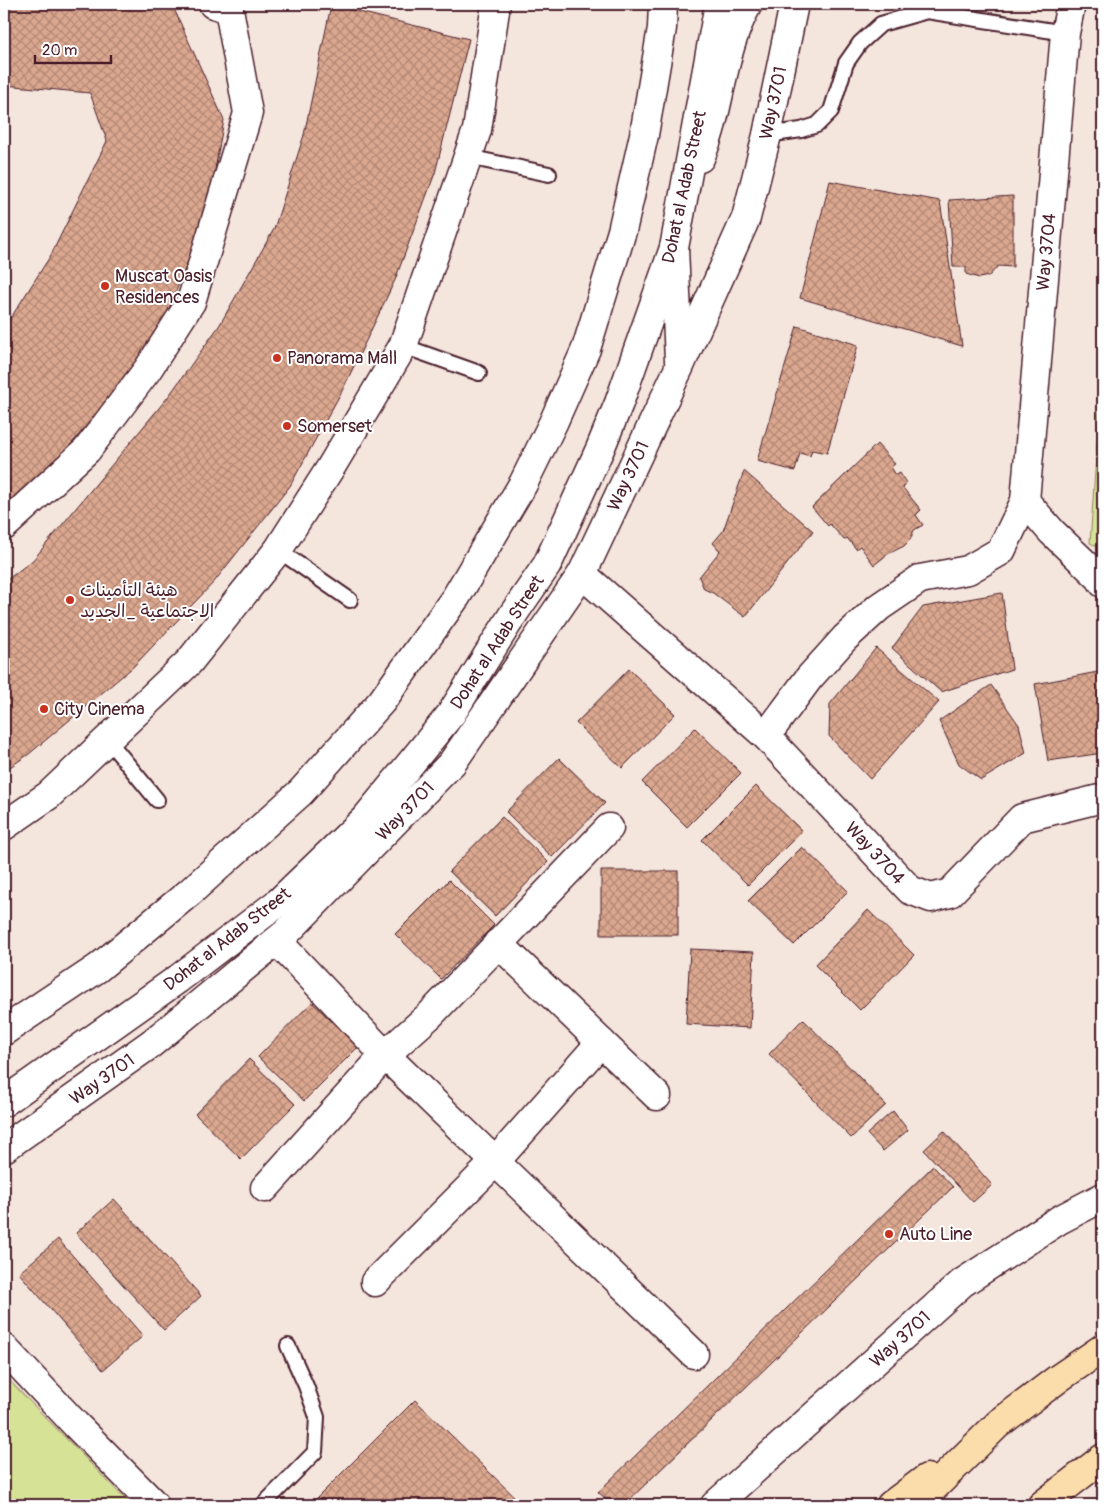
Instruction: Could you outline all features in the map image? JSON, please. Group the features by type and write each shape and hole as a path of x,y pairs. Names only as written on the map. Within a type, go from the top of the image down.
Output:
{"highway":[{"path":"891,1505 1059,1378 1103,1348"},
{"path":"916,1505 998,1424"},
{"path":"1042,1505 1103,1458"}],"street":[{"path":"4,526 87,450 148,369 191,302 248,113 228,9 213,4"},
{"path":"4,826 50,795 188,662 278,550 331,467 403,346 477,130 496,4"},
{"path":"4,1031 98,968 190,892 300,792 382,701 456,597 523,484 586,349 622,231 639,154 662,28 663,4"},
{"name":"Dohat al Adab Street","path":"4,1102 178,979 279,902 366,819 450,714 547,565 619,403 674,248 687,187 719,4"},
{"path":"687,187 706,143 728,49 748,4"},
{"name":"Way 3701","path":"4,1148 152,1043 277,941 452,763 582,574 679,368 746,218 767,135 794,4"},
{"name":"Way 3704","path":"766,736 809,678 845,638 879,607 920,579 968,570 1001,551 1024,501 1065,33 1071,4"},
{"name":"Way 3701","path":"674,248 679,368"},
{"path":"1024,501 1103,583"},
{"name":"Way 3704","path":"582,574 766,736 910,890 931,898 950,893 1022,818 1103,798"},
{"path":"265,1188 385,1055 430,1015 609,828"},
{"path":"277,941 385,1055 694,1354"},
{"path":"498,943 657,1096"},
{"path":"375,1282 496,1162 601,1042"},
{"name":"Way 3701","path":"715,1505 962,1283 1059,1220 1103,1197"},
{"path":"4,1348 155,1505"}],"lane":[{"path":"767,135 801,130 817,125 831,111 846,63 860,43 881,24 926,10 1065,33"},
{"path":"468,156 549,174"},
{"path":"403,346 479,373"},
{"path":"278,550 350,600"},
{"path":"107,739 157,800"},
{"path":"263,1505 314,1452 317,1417 306,1386 288,1346"}],"green space":[{"path":"1103,355 1103,549 1090,543"},
{"path":"4,1375 131,1505 4,1505"}],"building":[{"name":"Muscat Oasis Residences","path":"4,4 151,4 175,11 224,120 207,214 156,341 41,481 4,513 4,325 12,316 51,255 107,141 90,93 4,85"},
{"name":"Panorama Mall","path":"331,5 469,39 435,173 395,280 343,389 290,486 214,582 133,667 29,754 4,771 4,582 33,560 168,397 219,326 274,229 304,135"},
{"path":"830,181 940,201 962,346 800,298"},
{"path":"1013,196 1013,267 998,266 989,276 979,278 966,274 966,267 953,267 949,200"},
{"path":"797,326 858,345 827,453 812,450 810,456 800,453 795,471 757,461"},
{"path":"877,444 895,464 891,467 896,475 900,473 906,483 903,488 921,510 916,515 923,525 914,530 910,540 904,546 888,554 874,565 860,546 856,549 847,538 844,540 830,524 828,526 812,507"},
{"path":"744,471 813,531 745,617 713,593 704,589 699,577 720,551 713,543 723,531"},
{"path":"1002,593 1012,669 941,692 892,648 923,607"},
{"path":"876,648 939,702 870,779 829,736 830,704"},
{"path":"629,669 675,714 622,768 576,723"},
{"path":"1103,671 1103,753 1048,761 1035,684"},
{"path":"991,685 1019,725 1026,753 981,780 959,764 939,721"},
{"path":"695,728 741,773 687,827 642,782"},
{"path":"559,758 605,803 552,857 506,812"},
{"path":"756,786 802,831 748,885 702,840"},
{"path":"502,817 548,862 495,916 449,871"},
{"path":"802,847 848,891 794,945 748,901"},
{"path":"601,871 678,871 678,935 601,935"},
{"path":"449,880 494,925 441,979 395,934"},
{"path":"868,910 914,955 860,1010 815,965"},
{"path":"690,949 754,952 750,1028 686,1024"},
{"path":"312,1002 358,1047 304,1101 258,1057"},
{"path":"803,1019 886,1105 851,1138 769,1054"},
{"path":"249,1059 295,1104 241,1159 195,1114"},
{"path":"893,1111 908,1130 883,1151 867,1134"},
{"path":"944,1131 992,1185 973,1202 924,1150"},
{"path":"933,1166 953,1187 624,1505 613,1505 598,1492"},
{"path":"114,1199 201,1296 164,1330 76,1233"},
{"path":"58,1239 143,1336 103,1370 19,1273"},
{"path":"415,1400 523,1505 310,1505"}],"place":[{"name":"Muscat Oasis Residences","path":"105,286"},
{"name":"Panorama Mall","path":"277,358"},
{"name":"Somerset","path":"287,426"},
{"name":"هيئة التأمينات الاجتماعية _الجديد","path":"70,600"},
{"name":"City Cinema","path":"44,709"},
{"name":"Auto Line","path":"889,1234"}]}
